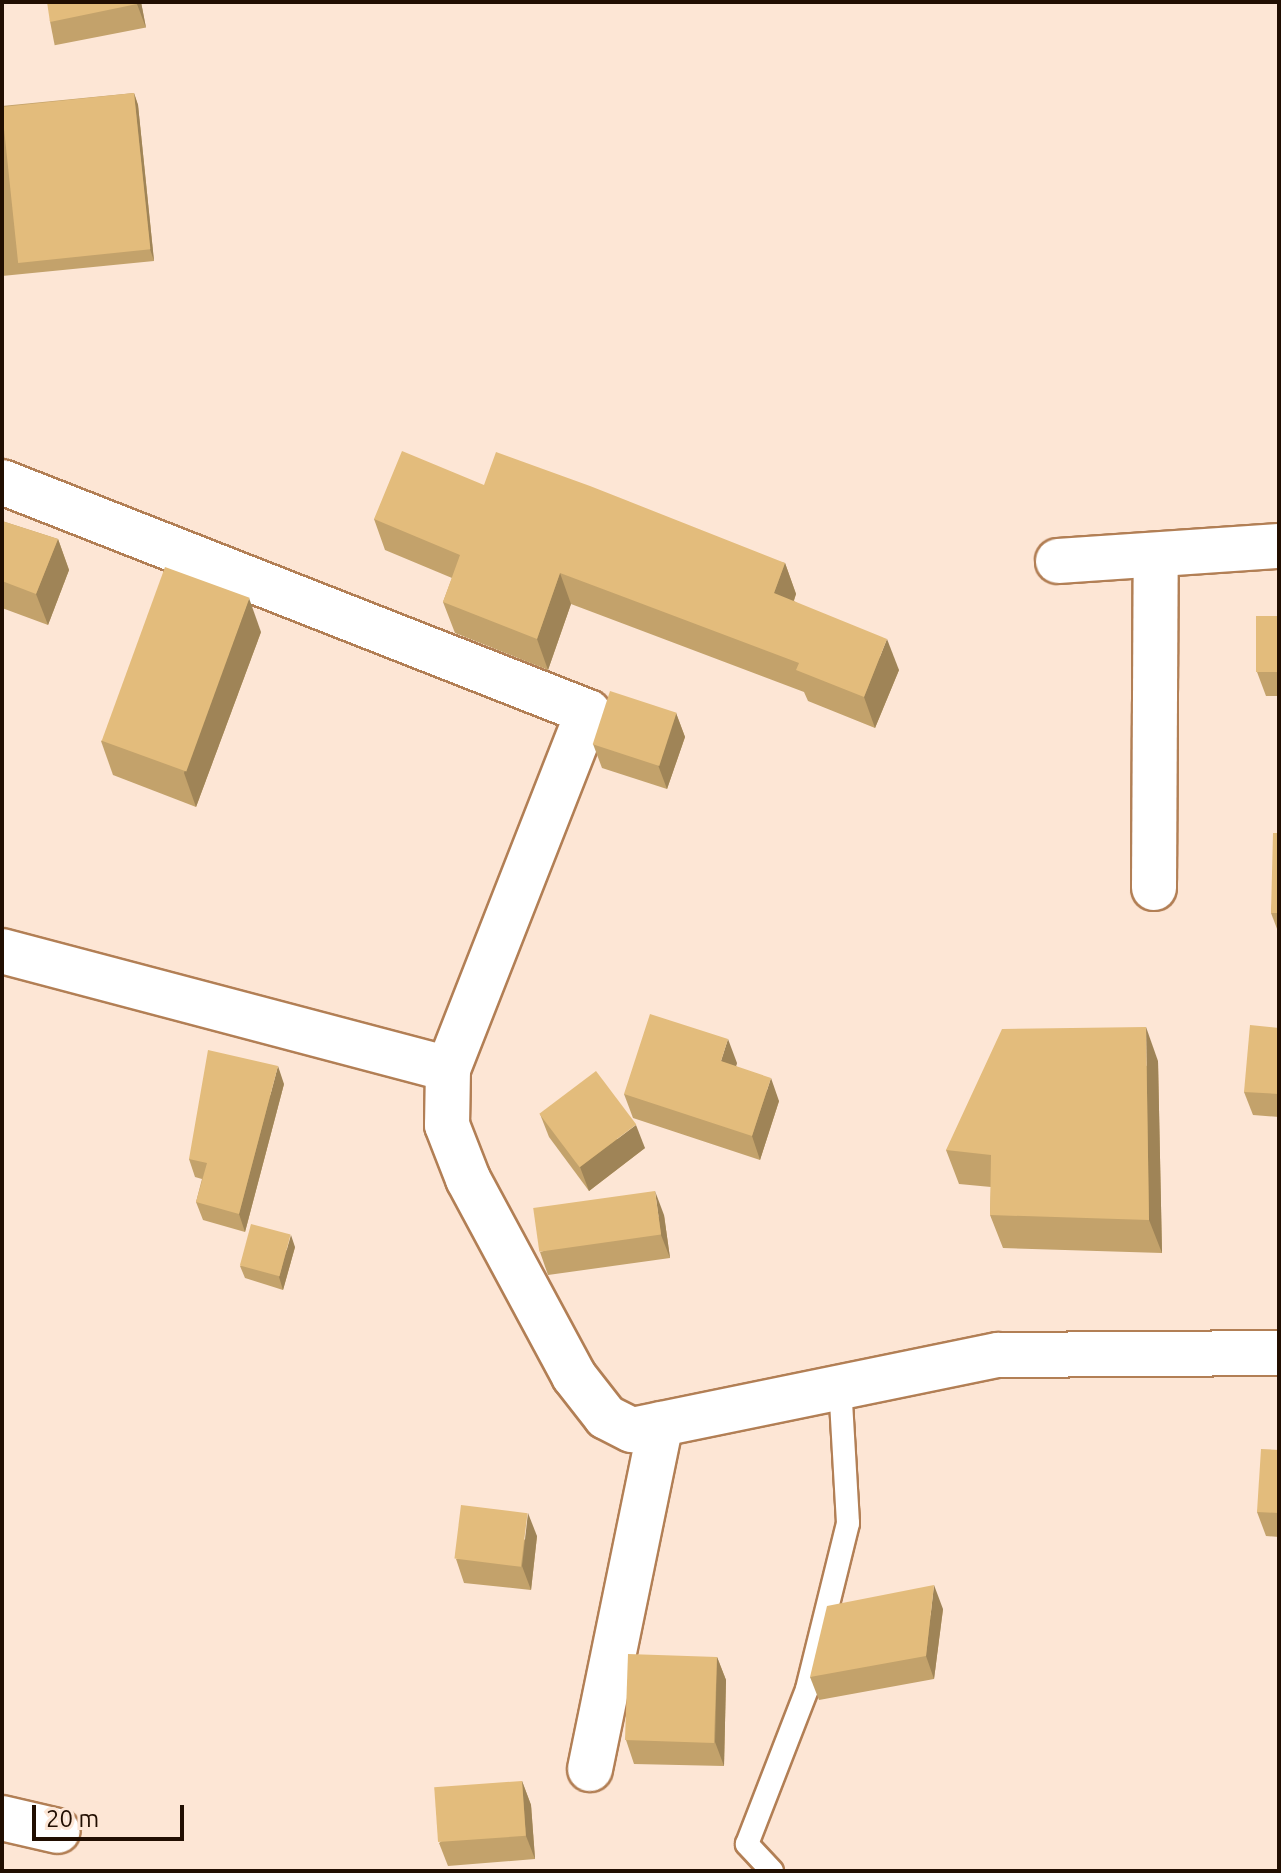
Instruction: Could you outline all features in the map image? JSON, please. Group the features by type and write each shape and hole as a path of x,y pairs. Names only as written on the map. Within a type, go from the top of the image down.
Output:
{"street":[{"path":"2,482 588,712 448,1069 447,1125 468,1179 574,1376 606,1417 632,1430 998,1355 1279,1353"},
{"path":"1058,561 1279,546"},
{"path":"1154,888 1156,555"},
{"path":"2,951 448,1069"},
{"path":"590,1769 661,1424"},
{"path":"2,1818 58,1831"}],"lane":[{"path":"772,1871 747,1844 807,1689 848,1523 840,1385"}],"building":[{"path":"47,2 137,2 137,4 50,22"},
{"path":"134,93 150,249 18,263 2,107"},
{"path":"402,451 484,485 496,452 785,563 774,593 887,639 864,697 796,670 799,663 560,573 537,639 443,602 460,555 374,519"},
{"path":"2,521 58,539 36,594 2,581"},
{"path":"165,567 250,598 186,772 102,741"},
{"path":"1256,616 1279,616 1279,672 1256,672"},
{"path":"610,691 677,713 659,766 593,744"},
{"path":"1273,833 1279,833 1279,913 1271,913"},
{"path":"650,1014 728,1039 721,1061 771,1078 752,1136 624,1094"},
{"path":"1250,1025 1279,1028 1279,1094 1244,1092"},
{"path":"1146,1027 1149,1220 990,1215 991,1155 946,1150 1002,1029"},
{"path":"208,1050 278,1066 239,1214 196,1202 207,1163 189,1159"},
{"path":"596,1071 636,1125 580,1167 539,1114"},
{"path":"655,1191 661,1235 539,1252 533,1208"},
{"path":"251,1224 291,1235 279,1276 240,1266"},
{"path":"1261,1449 1279,1450 1279,1513 1257,1512"},
{"path":"461,1505 528,1513 521,1567 454,1559"},
{"path":"934,1585 926,1656 810,1677 827,1606"},
{"path":"628,1654 717,1657 714,1743 625,1740"},
{"path":"522,1781 526,1836 438,1842 434,1787"}]}
